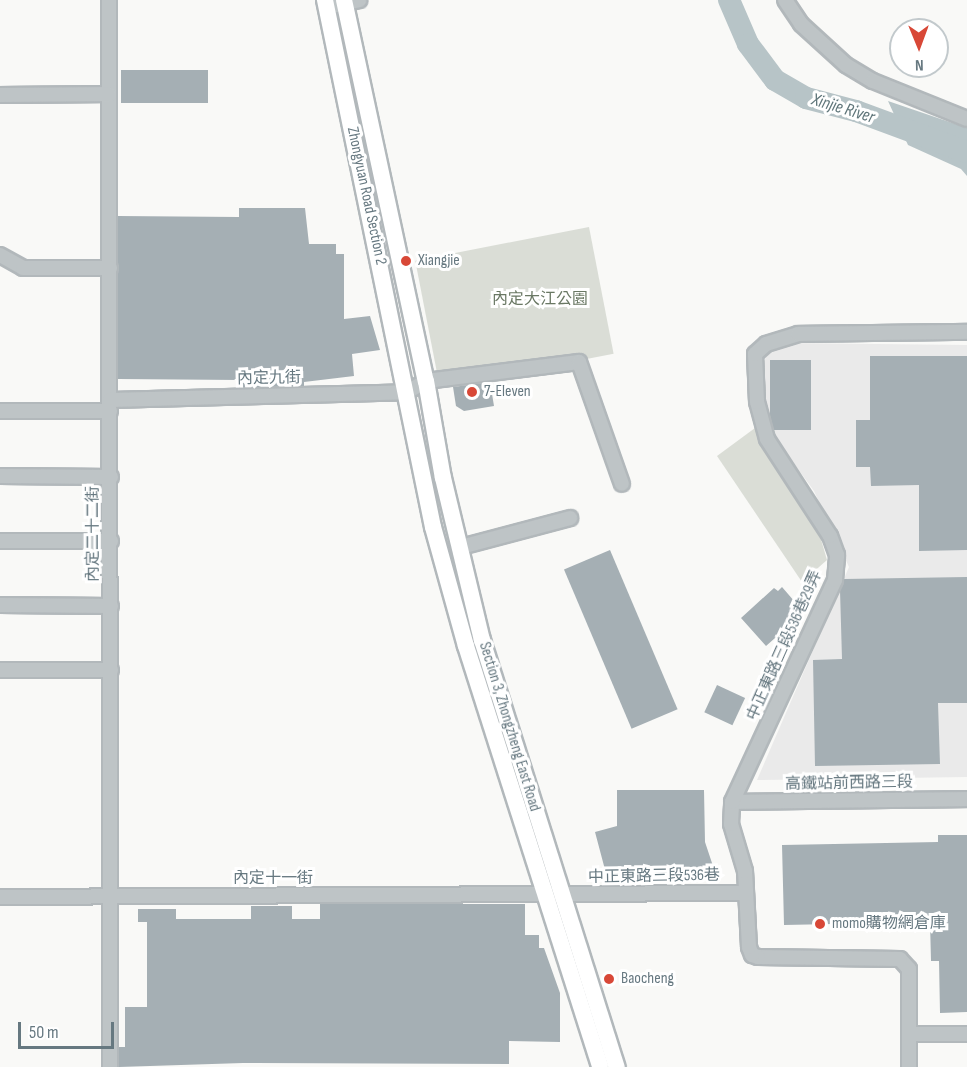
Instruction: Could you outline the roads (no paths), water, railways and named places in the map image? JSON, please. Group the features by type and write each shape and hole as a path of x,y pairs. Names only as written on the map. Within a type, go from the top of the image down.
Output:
{"main road":[{"name":"Zhongyuan Road Section 2","path":"350,1 426,381"},
{"name":"Zhongyuan Road Section 2","path":"326,4 433,526 554,896"},
{"name":"Section 3, Zhongzheng East Road","path":"426,381 442,478 461,547 482,640 600,1067"},
{"name":"Section 3, Zhongzheng East Road","path":"554,896 617,1067"}],"street":[{"name":"內定二十二街","path":"108,0 111,477 110,1067"},
{"path":"785,0 801,24 846,65 873,81 967,119"},
{"path":"326,4 350,1"},
{"path":"0,95 109,94"},
{"path":"0,255 23,268 110,268"},
{"name":"中正東路三段536巷29弄","path":"909,1034 909,969 900,959 752,955 746,871 731,824 732,802 836,580 837,555 830,536 767,439 757,402 755,354 766,344 798,334 967,332"},
{"path":"426,381 579,362 622,484"},
{"name":"內定九街","path":"0,411 406,392 426,381"},
{"path":"0,476 111,477"},
{"path":"461,547 570,518"},
{"path":"0,541 111,541"},
{"path":"0,605 111,606"},
{"path":"0,670 111,670"},
{"name":"高鐵站前西路三段","path":"732,802 967,799"},
{"name":"中正東路三段536巷","path":"554,896 746,893"},
{"name":"內定十一街","path":"0,897 109,895 554,896"},
{"path":"909,1067 909,1034 967,1034"}],"waterway":[{"name":"Xinjie River","path":"729,0 748,44 775,80 806,98 856,111 967,152"}],"place":[{"name":"Xiangjie","path":"406,261"},
{"name":"7-Eleven","path":"472,392"},
{"name":"momo購物網倉庫","path":"820,924"},
{"name":"Baocheng","path":"609,979"}],"park label":[{"name":"內定大江公園","path":"540,300"}]}
